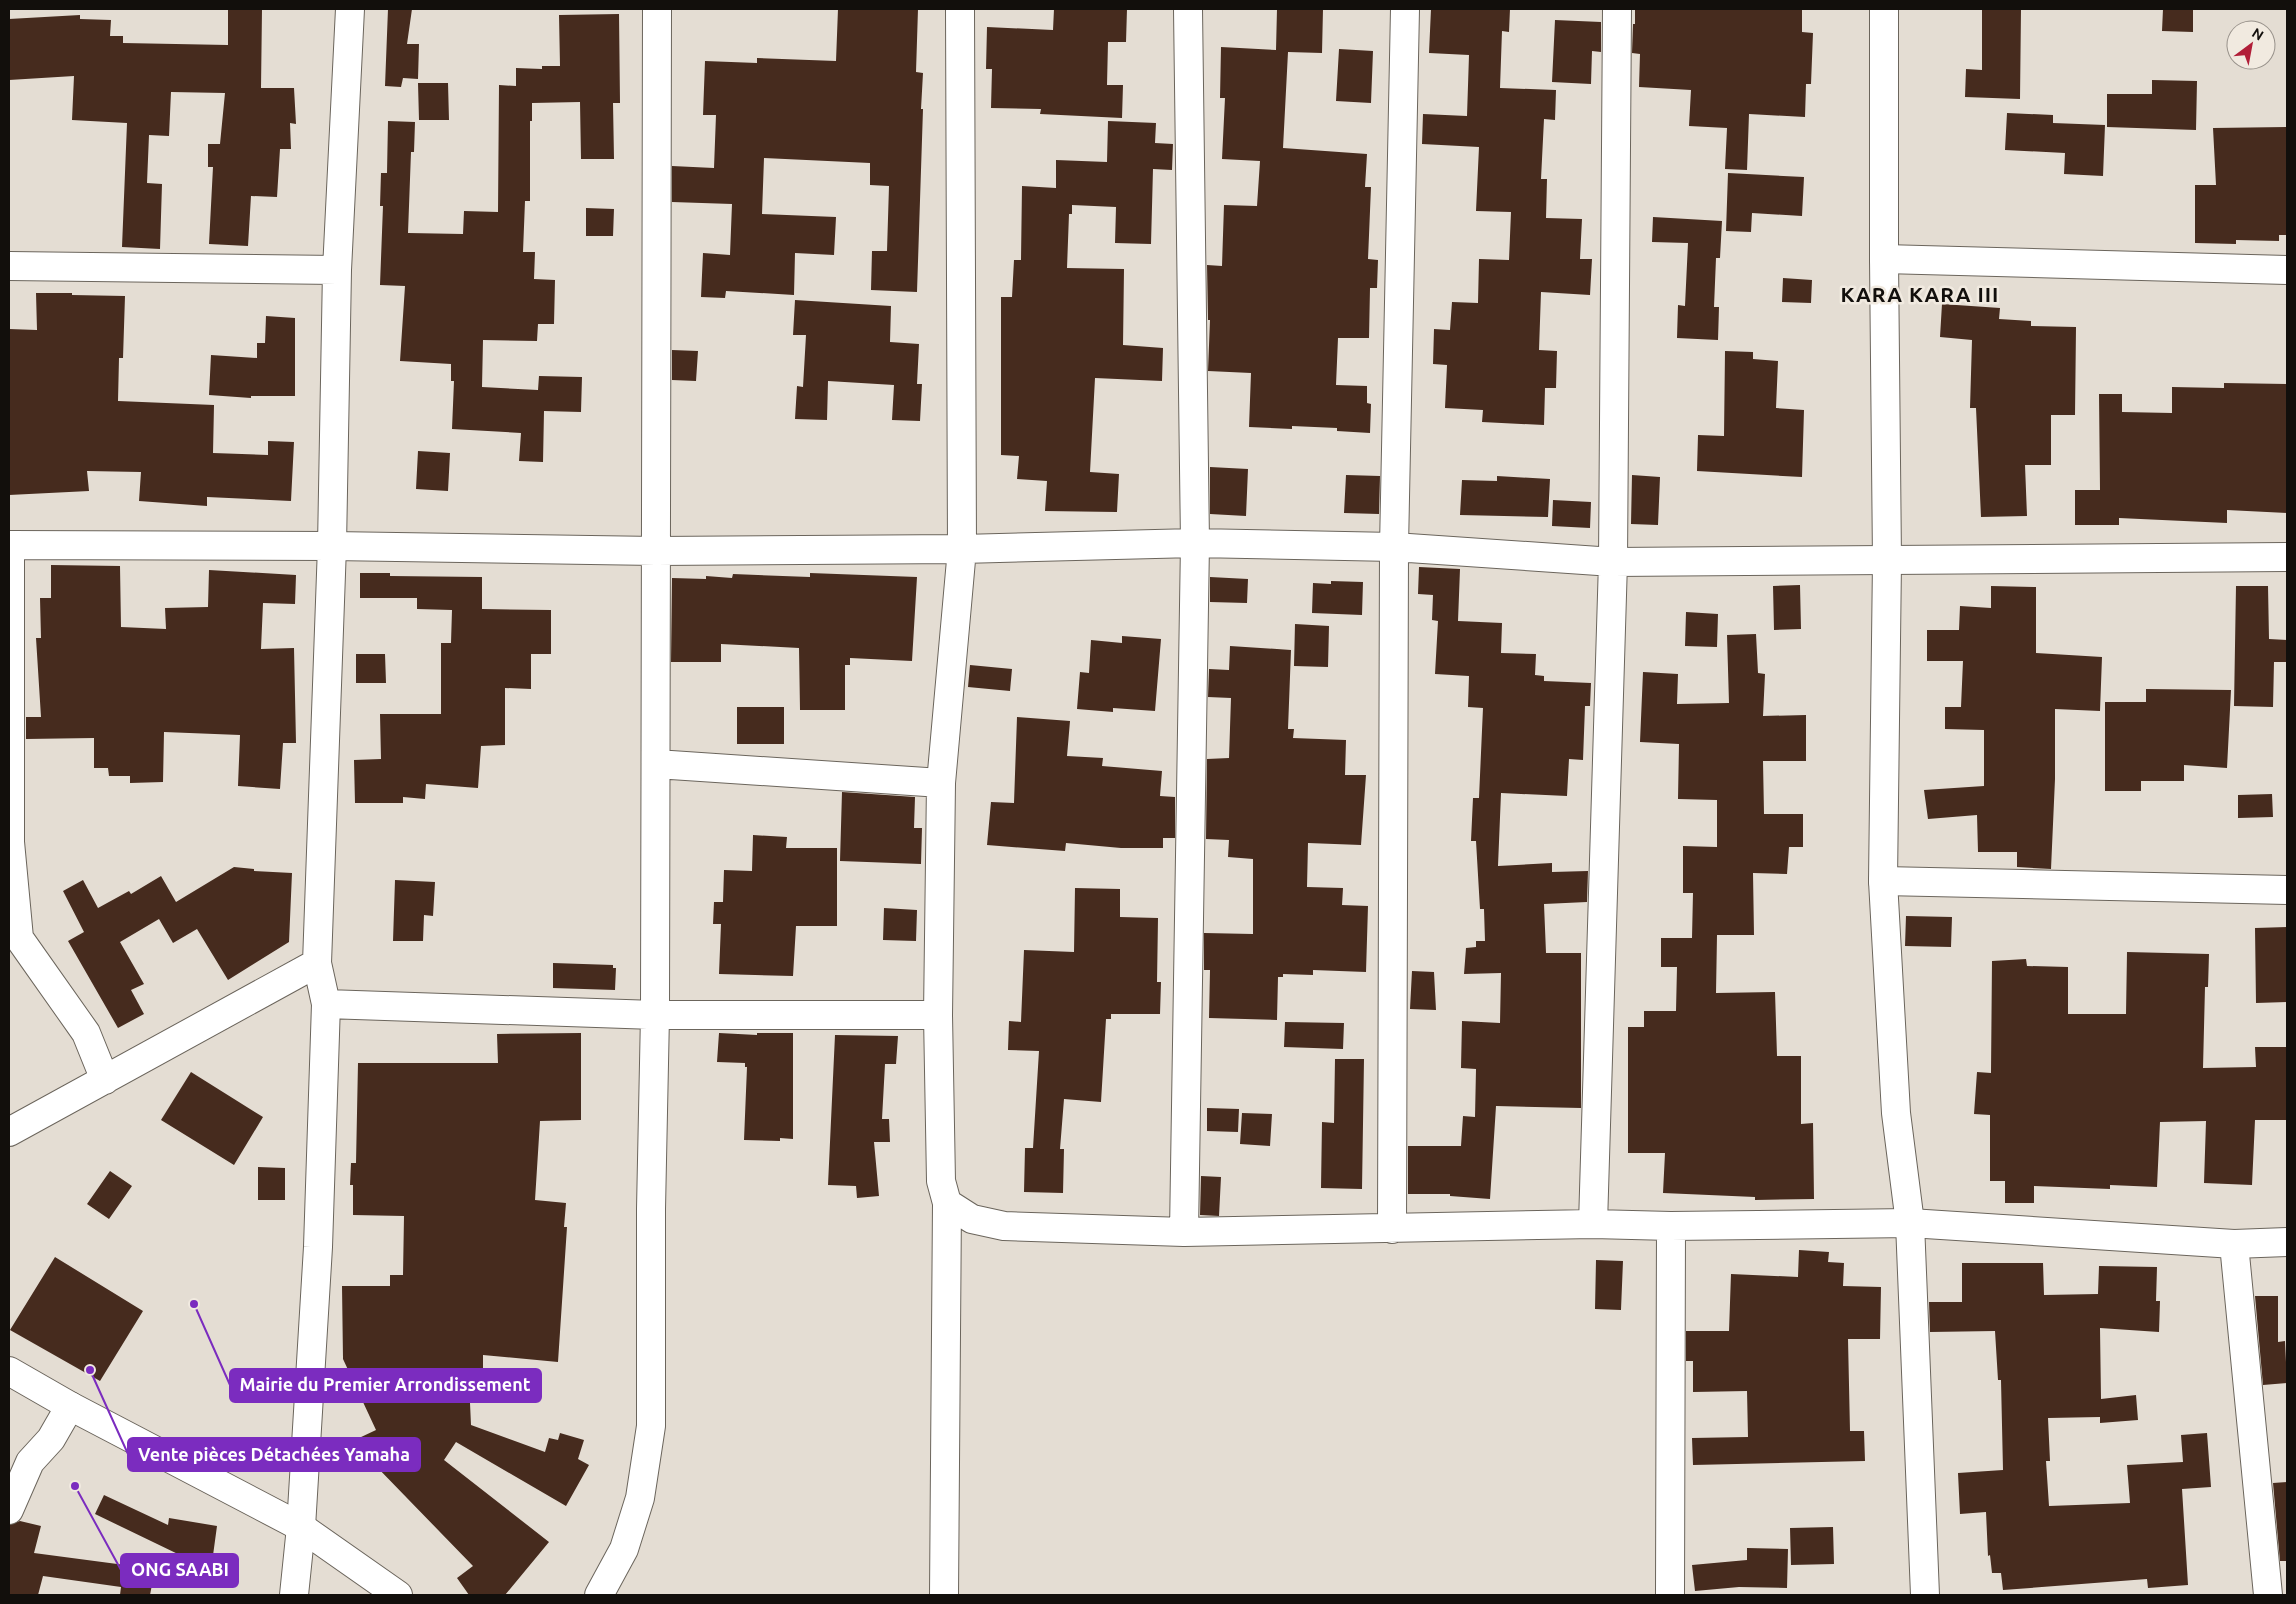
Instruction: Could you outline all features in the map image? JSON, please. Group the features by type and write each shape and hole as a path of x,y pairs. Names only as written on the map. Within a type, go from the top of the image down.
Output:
{"street":[{"path":"294,1595 301,1527 318,1247 326,1004 317,963 332,546 337,270 350,9"},
{"path":"599,1595 624,1549 640,1498 651,1426 651,1209 655,1016 657,9"},
{"path":"944,1595 947,1203 941,1181 938,1015 941,783 962,549 960,9"},
{"path":"1184,1232 1195,543 1188,9"},
{"path":"1392,1229 1394,547 1405,9"},
{"path":"1593,1224 1613,562 1617,9"},
{"path":"1884,9 1887,561 1883,881 1896,1113 1910,1223 1925,1595"},
{"path":"1884,259 2287,270"},
{"path":"9,266 337,270"},
{"path":"105,1080 86,1033 14,934 10,842 9,545 332,546 656,551 962,549 1195,543 1394,547 1613,562 2287,557"},
{"path":"656,764 941,783"},
{"path":"1883,881 2287,890"},
{"path":"9,1132 317,963"},
{"path":"326,1004 655,1016 938,1015"},
{"path":"947,1203 972,1219 1004,1226 1184,1232 1593,1224 1672,1226 1910,1223 2234,1244 2287,1242"},
{"path":"1670,1595 1672,1226"},
{"path":"2234,1244 2268,1595"},
{"path":"9,1371 70,1406 301,1527 398,1595"},
{"path":"9,1510 30,1462 51,1439 70,1406"}],"building":[{"path":"228,9 262,9 261,88 294,88 296,124 290,123 291,149 280,149 277,197 251,196 248,246 209,244 213,167 208,167 208,144 220,144 225,93 171,92 169,136 149,135 147,183 162,184 160,249 122,247 127,123 72,120 74,76 9,80 9,19 80,15 80,19 111,20 110,36 123,36 123,43 228,45"},
{"path":"388,9 412,9 407,44 419,44 418,79 403,78 401,87 385,86"},
{"path":"838,9 918,9 916,72 923,73 921,109 923,109 917,292 871,290 872,251 887,251 889,186 870,185 870,163 764,158 762,214 836,217 834,255 795,253 794,295 726,291 725,298 701,297 703,253 730,255 732,204 672,202 672,166 714,168 716,115 703,115 705,61 757,63 757,58 836,61"},
{"path":"1054,9 1127,9 1126,42 1108,42 1107,85 1123,85 1122,118 1040,114 1041,109 991,108 992,69 986,69 987,27 1053,30"},
{"path":"1277,9 1323,9 1322,53 1288,52 1283,148 1367,154 1365,187 1371,187 1368,259 1378,260 1377,288 1370,288 1369,338 1338,338 1336,385 1367,386 1367,403 1371,404 1370,433 1337,431 1337,428 1292,426 1292,429 1249,427 1251,373 1208,371 1210,320 1208,320 1207,265 1222,266 1224,205 1257,206 1260,161 1222,159 1225,98 1220,98 1221,47 1276,50"},
{"path":"1431,9 1510,9 1509,32 1502,31 1500,88 1556,90 1555,120 1544,119 1541,179 1547,179 1546,218 1582,219 1580,259 1592,259 1590,295 1541,292 1539,350 1557,351 1556,388 1545,388 1544,425 1482,422 1483,410 1445,408 1447,365 1433,364 1434,329 1450,330 1452,302 1478,303 1479,259 1509,260 1511,212 1476,211 1479,147 1422,144 1423,114 1467,116 1469,55 1429,53"},
{"path":"1635,9 1802,9 1802,32 1813,33 1811,84 1806,84 1805,117 1749,114 1747,170 1725,169 1727,128 1689,126 1691,90 1639,87 1640,54 1632,53"},
{"path":"1982,9 2021,9 2020,99 1965,97 1966,69 1982,70"},
{"path":"2163,9 2193,9 2193,32 2162,31"},
{"path":"619,14 620,103 613,103 614,159 581,159 580,102 532,103 532,121 530,121 530,201 525,201 523,252 535,252 534,279 555,280 554,324 538,324 537,341 483,340 482,387 538,390 539,376 582,377 581,412 544,411 543,462 519,461 521,433 452,429 454,381 451,381 451,364 400,361 405,286 380,285 383,206 380,206 381,173 387,173 388,121 415,122 414,152 411,152 408,233 463,234 464,211 498,212 499,85 516,86 516,68 542,69 542,66 560,66 559,15"},
{"path":"1555,20 1601,22 1601,52 1592,51 1591,84 1552,82"},
{"path":"1339,49 1373,51 1371,103 1336,101"},
{"path":"2152,80 2197,81 2196,130 2107,127 2107,94 2152,94"},
{"path":"418,83 448,83 449,120 419,120"},
{"path":"2007,113 2053,115 2053,123 2105,125 2103,176 2064,174 2065,153 2005,150"},
{"path":"1108,121 1156,123 1155,143 1173,144 1172,170 1153,169 1151,244 1115,243 1116,207 1072,205 1072,214 1069,214 1067,268 1124,269 1123,345 1163,348 1162,381 1095,378 1090,472 1119,474 1117,512 1045,511 1047,481 1017,479 1019,456 1001,455 1001,297 1012,297 1014,260 1021,260 1022,186 1056,188 1056,160 1107,162"},
{"path":"2287,127 2287,235 2279,235 2279,241 2236,240 2236,244 2195,243 2195,185 2216,185 2213,128"},
{"path":"1728,173 1804,177 1802,216 1752,213 1751,232 1726,231"},
{"path":"586,208 614,209 613,236 586,236"},
{"path":"1653,217 1722,221 1720,258 1716,258 1714,307 1719,307 1718,340 1677,338 1678,305 1685,306 1688,243 1652,242"},
{"path":"1783,278 1812,280 1811,303 1782,302"},
{"path":"36,293 125,296 123,358 119,358 118,401 214,405 213,453 268,455 268,441 294,442 291,501 207,497 207,506 139,501 141,472 87,471 89,491 9,495 9,329 37,330"},
{"path":"795,300 891,306 890,342 919,344 917,384 922,384 920,421 892,420 894,385 828,381 827,420 795,419 797,386 803,387 806,335 793,335"},
{"path":"1942,304 2000,308 1999,319 2031,321 2031,326 2076,327 2075,415 2051,415 2051,465 2025,465 2027,516 1981,517 1976,408 1970,408 1972,340 1940,337"},
{"path":"266,316 295,318 295,396 251,396 251,398 209,395 211,355 257,358 257,343 265,343"},
{"path":"672,350 698,351 696,381 672,380"},
{"path":"1725,351 1753,352 1753,359 1778,361 1776,408 1804,410 1802,477 1697,471 1698,435 1724,436"},
{"path":"2224,383 2287,384 2287,513 2227,510 2227,523 2119,518 2119,525 2075,525 2075,490 2100,490 2099,394 2122,394 2122,412 2172,413 2172,387 2224,388"},
{"path":"418,451 450,453 448,491 416,489"},
{"path":"1210,467 1248,469 1246,516 1210,514"},
{"path":"1346,475 1380,476 1379,514 1344,513"},
{"path":"1632,475 1660,477 1658,525 1631,524"},
{"path":"1497,476 1550,479 1548,517 1460,515 1462,480 1497,481"},
{"path":"1553,500 1591,502 1590,528 1552,526"},
{"path":"51,565 120,566 121,627 166,629 165,608 208,607 209,570 296,575 295,604 263,603 261,649 294,648 296,743 283,743 280,789 238,786 240,735 164,732 163,782 130,783 130,776 109,776 108,768 94,768 94,738 26,739 26,717 41,717 36,638 41,638 40,598 51,598"},
{"path":"1419,567 1460,569 1458,621 1502,623 1501,653 1536,654 1535,675 1544,676 1544,681 1591,683 1590,706 1585,706 1583,760 1569,759 1567,796 1501,793 1498,866 1552,863 1552,872 1588,871 1587,902 1544,904 1546,953 1581,953 1581,1108 1496,1106 1490,1199 1450,1196 1450,1194 1408,1194 1408,1146 1461,1146 1463,1116 1475,1117 1476,1069 1461,1068 1462,1021 1500,1023 1501,973 1464,974 1466,948 1476,947 1476,941 1485,941 1484,909 1480,909 1476,841 1471,841 1473,798 1479,798 1483,708 1468,707 1469,676 1435,674 1438,621 1432,620 1433,595 1418,594"},
{"path":"360,573 390,573 390,576 482,577 482,609 551,610 551,654 531,654 531,689 505,688 505,745 481,746 478,788 426,784 425,799 403,797 403,803 355,803 354,760 381,759 380,714 441,714 441,643 451,643 452,610 417,609 417,598 360,598"},
{"path":"810,573 917,577 912,661 850,658 850,665 845,665 845,710 800,710 799,648 721,644 721,662 671,662 672,578 706,579 706,576 732,578 733,574 810,577"},
{"path":"1210,577 1248,579 1247,603 1210,602"},
{"path":"1331,581 1363,582 1362,615 1312,613 1313,583 1331,584"},
{"path":"1800,585 1801,629 1774,630 1773,586"},
{"path":"1991,586 2036,587 2036,653 2102,657 2100,711 2055,709 2055,779 2051,869 2017,867 2017,852 1978,852 1977,815 1928,819 1924,790 1984,786 1984,730 1945,729 1945,707 1961,707 1963,661 1927,661 1927,630 1959,630 1960,606 1991,608"},
{"path":"2236,586 2268,586 2269,639 2287,640 2287,662 2274,662 2273,707 2234,706"},
{"path":"1686,612 1718,614 1717,647 1685,646"},
{"path":"1295,624 1329,626 1328,667 1294,666"},
{"path":"1756,634 1758,673 1765,674 1763,716 1806,715 1806,761 1763,761 1764,814 1803,814 1803,847 1789,847 1787,874 1753,873 1754,935 1717,935 1716,993 1775,992 1777,1056 1801,1056 1801,1124 1813,1123 1814,1199 1755,1200 1755,1197 1663,1193 1665,1153 1628,1153 1628,1027 1644,1027 1644,1011 1676,1011 1677,967 1661,967 1661,938 1692,938 1693,893 1683,893 1683,846 1717,847 1717,800 1678,799 1679,744 1640,742 1643,672 1678,674 1677,704 1729,703 1727,635"},
{"path":"1122,636 1161,639 1155,711 1113,708 1113,712 1077,709 1080,672 1089,673 1091,640 1122,643"},
{"path":"1230,646 1291,650 1288,729 1294,729 1293,738 1346,740 1345,775 1366,775 1361,845 1308,843 1307,887 1343,888 1342,905 1368,906 1366,972 1313,970 1313,975 1283,974 1283,977 1278,977 1277,1020 1209,1018 1210,970 1204,970 1204,933 1253,934 1253,859 1228,857 1229,840 1206,839 1207,759 1229,758 1231,698 1208,697 1209,669 1229,670"},
{"path":"356,654 385,654 386,683 356,683"},
{"path":"970,665 1012,669 1010,691 968,687"},
{"path":"2146,689 2231,690 2227,768 2184,765 2184,781 2141,781 2141,791 2105,791 2105,702 2146,702"},
{"path":"737,707 784,707 784,744 737,744"},
{"path":"1017,717 1070,721 1067,756 1103,758 1102,766 1162,771 1160,796 1175,797 1175,838 1163,838 1163,848 1121,848 1066,843 1065,851 987,845 991,802 1014,803"},
{"path":"842,792 915,797 914,828 922,828 921,864 840,861"},
{"path":"2272,794 2273,817 2238,818 2238,795"},
{"path":"753,835 787,837 786,848 837,848 837,926 796,926 793,976 719,974 721,924 713,924 714,902 723,902 724,870 752,871"},
{"path":"234,867 254,869 254,871 292,873 289,942 228,980 197,929 173,943 159,919 120,942 144,984 131,990 144,1014 118,1028 68,941 84,932 63,891 83,880 98,908 129,891 131,894 161,876 176,902"},
{"path":"395,880 435,882 433,916 424,915 423,941 393,941"},
{"path":"1075,888 1120,889 1120,917 1158,918 1157,982 1161,982 1160,1014 1111,1014 1111,1019 1106,1019 1101,1102 1064,1099 1060,1149 1064,1149 1063,1193 1024,1192 1025,1148 1033,1148 1039,1051 1008,1050 1009,1021 1021,1022 1024,950 1074,952"},
{"path":"884,908 917,910 916,941 883,940"},
{"path":"1906,916 1952,917 1951,947 1905,946"},
{"path":"2287,927 2287,1002 2256,1003 2255,928"},
{"path":"2127,952 2209,954 2208,987 2205,987 2203,1068 2256,1067 2255,1047 2287,1047 2287,1120 2255,1120 2252,1185 2204,1183 2206,1121 2160,1122 2157,1187 2110,1185 2110,1189 2034,1186 2034,1203 2005,1203 2005,1181 1990,1181 1990,1115 1974,1114 1977,1072 1991,1073 1992,961 2026,959 2027,966 2068,967 2068,1014 2126,1014"},
{"path":"553,963 613,965 613,968 616,968 615,990 553,988"},
{"path":"1412,971 1434,972 1436,1010 1410,1009"},
{"path":"1285,1022 1344,1023 1343,1049 1284,1047"},
{"path":"581,1033 581,1120 540,1121 535,1200 566,1203 564,1227 567,1227 558,1362 483,1355 483,1369 475,1369 470,1403 471,1425 545,1452 549,1438 558,1440 560,1433 584,1440 578,1459 589,1465 566,1506 456,1442 444,1460 549,1542 505,1595 469,1595 457,1578 473,1566 373,1463 359,1438 376,1430 343,1359 342,1286 390,1286 390,1275 403,1275 404,1216 353,1215 353,1185 350,1185 351,1163 356,1163 358,1063 498,1063 497,1034"},
{"path":"719,1033 757,1035 757,1033 793,1033 793,1139 780,1138 780,1141 744,1140 747,1067 745,1067 745,1063 717,1062"},
{"path":"835,1035 898,1036 896,1064 885,1064 882,1119 889,1119 890,1142 874,1142 879,1196 857,1198 856,1186 828,1185"},
{"path":"1335,1059 1364,1059 1362,1189 1321,1188 1322,1122 1334,1123"},
{"path":"191,1072 263,1117 234,1165 161,1120"},
{"path":"1207,1108 1239,1109 1238,1132 1207,1131"},
{"path":"1242,1113 1272,1114 1270,1146 1240,1144"},
{"path":"258,1167 285,1168 285,1200 258,1200"},
{"path":"110,1171 132,1186 109,1219 87,1204"},
{"path":"1201,1176 1221,1177 1219,1216 1200,1215"},
{"path":"1799,1250 1829,1252 1828,1262 1844,1263 1843,1286 1881,1287 1880,1339 1848,1339 1850,1431 1864,1431 1865,1461 1693,1465 1692,1438 1748,1437 1747,1391 1693,1392 1693,1361 1686,1361 1686,1331 1729,1331 1731,1274 1798,1277"},
{"path":"55,1257 143,1311 100,1381 10,1330"},
{"path":"1596,1260 1623,1261 1621,1310 1595,1309"},
{"path":"1962,1263 2043,1263 2044,1295 2098,1294 2099,1266 2157,1267 2156,1301 2160,1301 2159,1332 2100,1328 2101,1399 2136,1395 2138,1420 2100,1423 2100,1417 2048,1418 2050,1461 2046,1461 2049,1506 2130,1503 2127,1465 2183,1462 2181,1435 2207,1433 2211,1487 2182,1489 2188,1585 2148,1588 2147,1579 2003,1590 2001,1573 1992,1573 1990,1555 1988,1556 1986,1512 1960,1514 1958,1473 2003,1470 2001,1380 1998,1380 1995,1331 1930,1332 1929,1302 1962,1302"},
{"path":"2255,1296 2278,1296 2278,1342 2285,1341 2287,1383 2263,1385"},
{"path":"2287,1482 2287,1561 2280,1561 2273,1483"},
{"path":"104,1495 168,1525 169,1518 217,1526 211,1570 95,1514"},
{"path":"20,1521 41,1526 34,1553 155,1569 150,1595 120,1595 121,1587 43,1576 38,1595 9,1595 9,1525"},
{"path":"1833,1527 1834,1564 1791,1565 1790,1528"},
{"path":"1747,1548 1788,1549 1787,1588 1739,1587 1695,1591 1692,1565 1747,1560"}],"place":[{"name":"Mairie du Premier Arrondissement","path":"194,1304"},
{"name":"Vente pièces Détachées Yamaha","path":"90,1370"},
{"name":"ONG SAABI","path":"75,1486"}],"district":[{"name":"KARA KARA III","path":"1920,294"}]}
